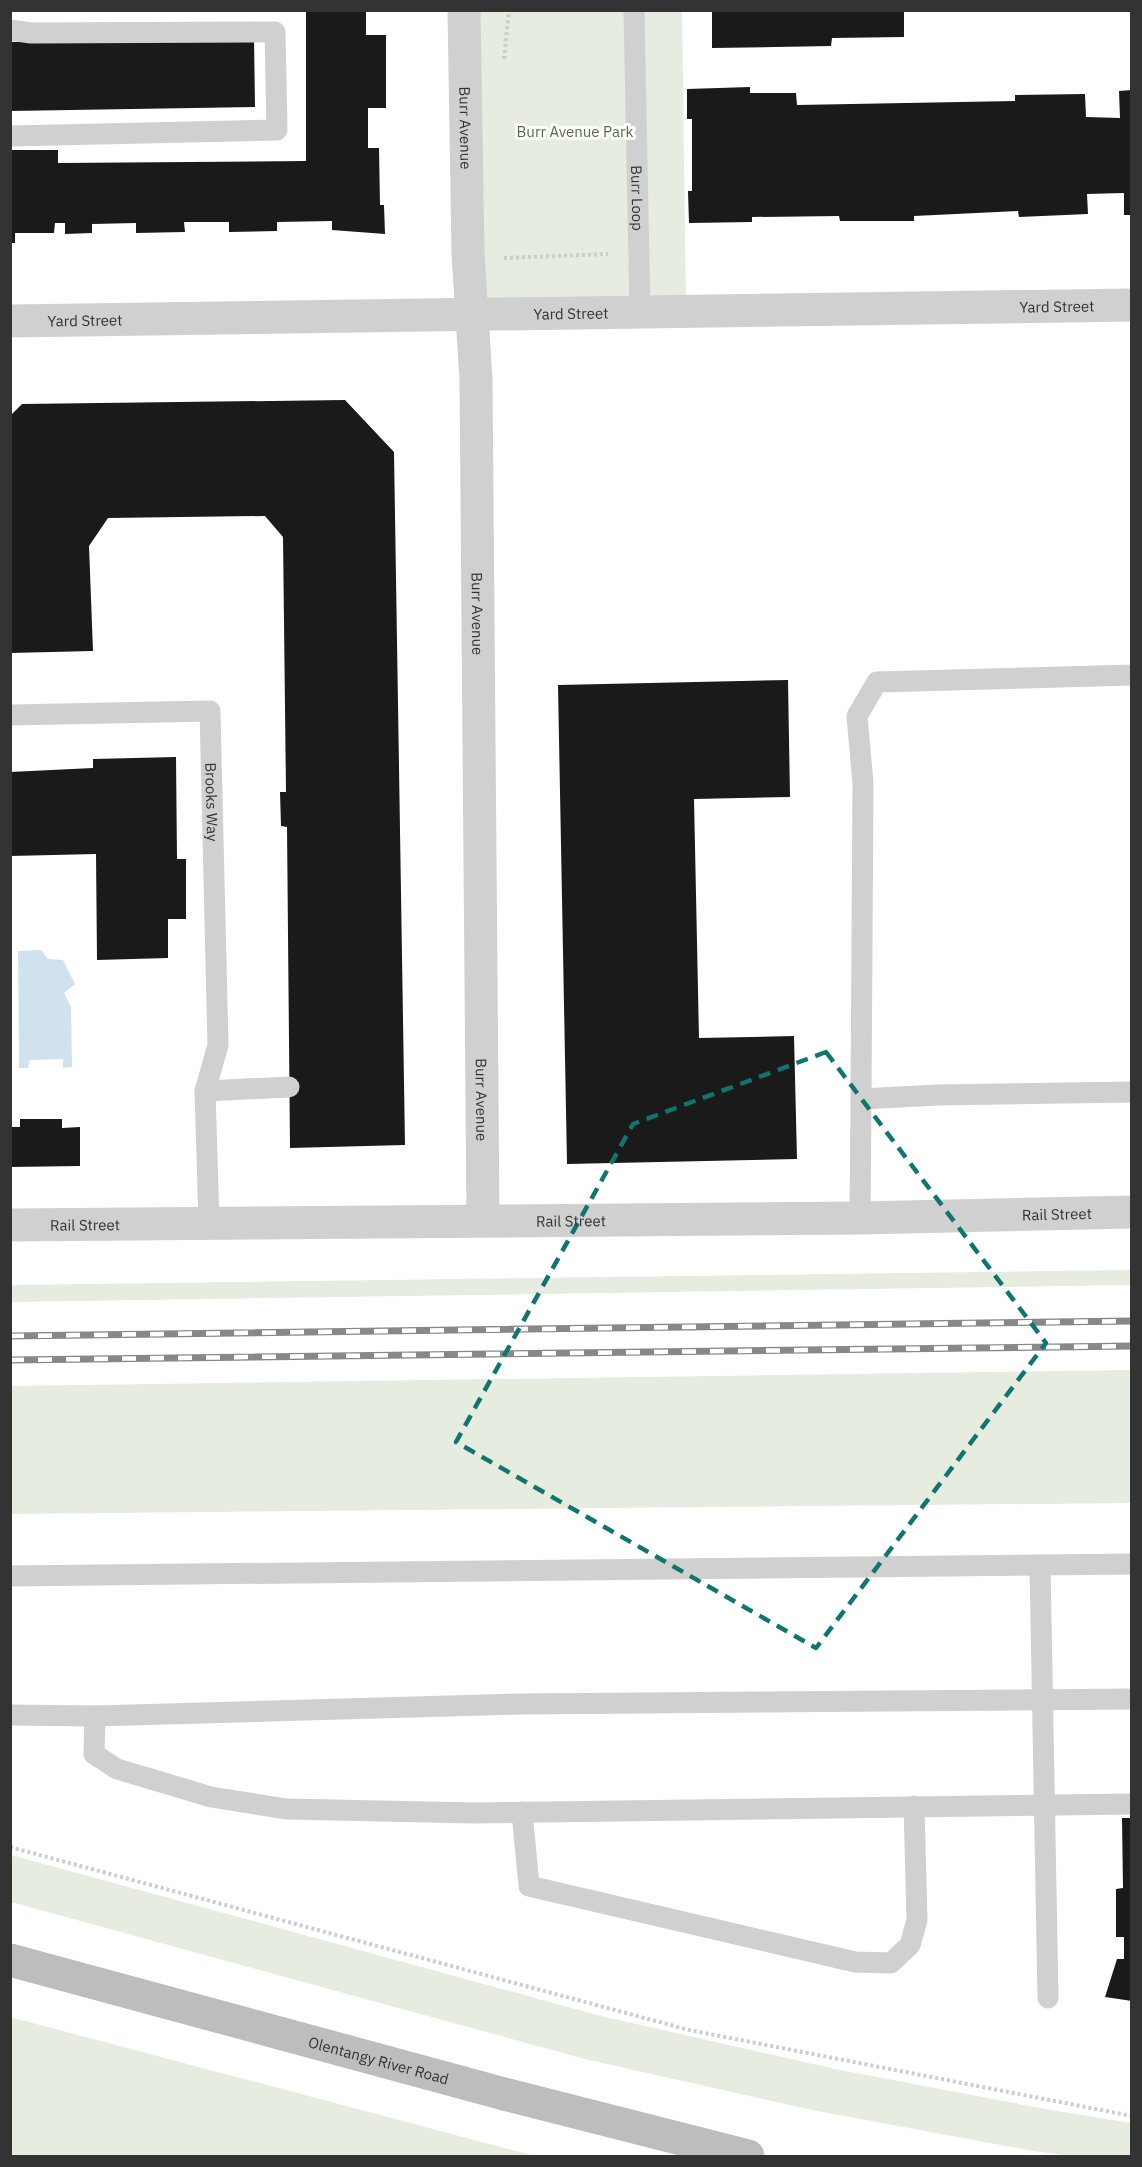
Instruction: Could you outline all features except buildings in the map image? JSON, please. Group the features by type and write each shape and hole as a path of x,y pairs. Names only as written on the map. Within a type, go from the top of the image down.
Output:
{"main road":[{"name":"Olentangy River Road","path":"10,1960 497,2092 748,2157"}],"street":[{"name":"Burr Avenue","path":"464,10 468,254 476,391 483,1220"},
{"name":"Yard Street","path":"10,321 640,314 1131,305"},
{"name":"Rail Street","path":"10,1225 860,1218 1131,1212"}],"lane":[{"name":"Burr Loop","path":"634,10 640,314"},
{"path":"10,30 31,33 276,32 277,130 10,136"},
{"path":"860,1218 863,783 857,716 878,681 1131,675"},
{"name":"Brooks Way","path":"10,715 210,711 218,1045 206,1091"},
{"path":"209,1222 206,1091 289,1087"},
{"path":"861,1099 937,1095 1131,1092"},
{"path":"10,1576 1131,1564"},
{"path":"1040,1565 1048,1998"},
{"path":"10,1715 95,1716 520,1704 1131,1699"},
{"path":"95,1716 94,1754 117,1769 211,1797 286,1809 522,1812 1131,1804"},
{"path":"522,1812 529,1886 855,1962 891,1963 910,1945 917,1920 914,1806"}],"path":[{"path":"468,254 507,258 637,253"},
{"path":"10,1847 688,2030 1131,2116"}],"highlighted area":[{"path":"826,1052 1046,1343 816,1648 456,1442 633,1124"}],"green space":[{"name":"Burr Avenue Park","path":"464,11 682,11 686,312 472,314"},
{"path":"1132,1270 1131,1285 10,1302 11,1285"},
{"path":"1131,1370 1131,1503 11,1514 11,1386"},
{"path":"11,1855 601,2016 835,2069 1131,2123 1131,2156 1071,2156 1033,2151 812,2110 585,2059 11,1902"},
{"path":"10,2017 535,2156 11,2156"}],"water":[{"path":"41,950 48,959 63,960 75,984 64,993 71,1007 72,1067 63,1068 63,1059 30,1060 28,1068 19,1068 18,951"}],"railway":[{"path":"10,1336 1132,1321"},
{"path":"10,1360 1132,1346"}]}
